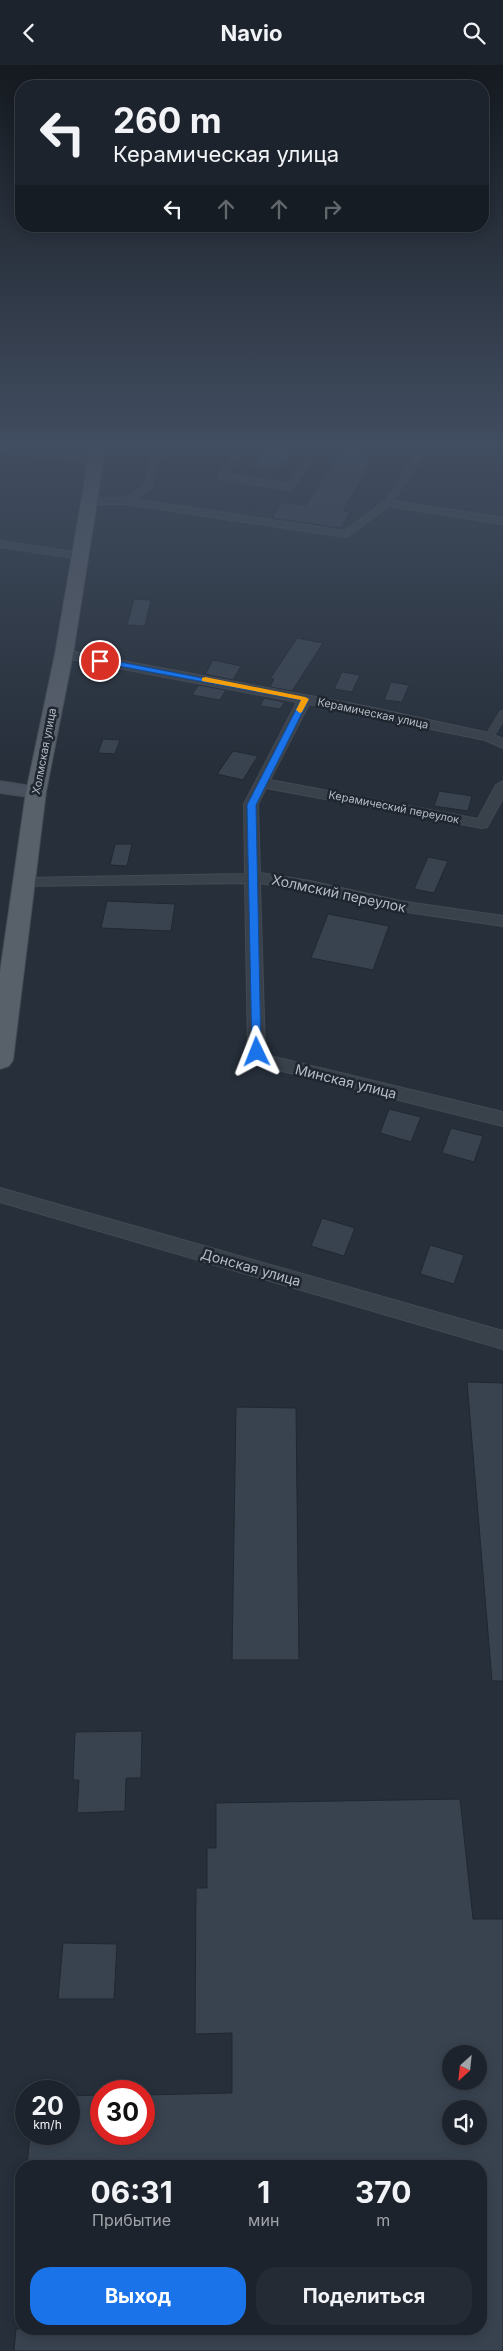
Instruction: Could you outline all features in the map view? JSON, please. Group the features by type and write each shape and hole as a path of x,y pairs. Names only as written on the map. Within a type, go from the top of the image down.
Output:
{"main road":[{"name":"Холмская улица","path":"0,1059 12,945 24,883 36,792 64,654 82,551"},
{"path":"0,787 36,792"}],"street":[{"name":"Керамическая улица","path":"64,654 305,699 489,737 503,744"},
{"name":"Минская улица","path":"305,699 251,805 257,1052 264,1061 503,1119"},
{"name":"Керамический переулок","path":"262,783 482,824 503,785"},
{"name":"Холмский переулок","path":"24,883 252,878 292,881 385,903 433,912 477,916 503,921"},
{"name":"Донская улица","path":"0,1195 503,1340"}],"lane":[{"path":"45,551 81,556"},
{"path":"489,737 503,714"}],"building":[{"path":"134,599 151,600 145,626 127,625"},
{"path":"297,638 323,643 292,691 270,687 274,679 270,679"},
{"path":"213,660 241,666 233,680 205,674"},
{"path":"342,672 360,675 352,692 334,689"},
{"path":"391,682 409,685 402,702 384,700"},
{"path":"198,685 226,690 220,700 192,695"},
{"path":"264,698 285,702 280,709 260,706"},
{"path":"103,739 120,740 115,754 98,753"},
{"path":"233,751 258,756 243,780 217,774"},
{"path":"439,791 472,796 468,811 434,806"},
{"path":"115,844 132,844 127,866 110,865"},
{"path":"428,857 448,861 434,893 414,889"},
{"path":"107,901 175,904 171,931 101,928"},
{"path":"328,914 389,926 373,970 311,958"},
{"path":"389,1109 421,1117 411,1142 380,1133"},
{"path":"451,1128 483,1136 474,1162 442,1153"},
{"path":"322,1218 355,1228 344,1256 311,1246"},
{"path":"430,1245 464,1255 454,1284 420,1274"},
{"path":"467,1382 503,1383 503,1681 492,1681"},
{"path":"236,1407 296,1408 299,1660 232,1660"},
{"path":"142,1731 141,1778 126,1778 125,1811 77,1813 79,1780 73,1780 75,1732"},
{"path":"460,1799 473,1919 503,1919 503,2351 14,2351 15,2335 487,2335 487,2160 28,2160 29,2145 80,2145 80,2096 90,2095 90,2145 155,2145 155,2095 232,2093 232,2033 195,2034 196,1888 207,1888 207,1848 216,1848 216,1803"},
{"path":"63,1943 117,1944 114,1999 58,1999"}],"slow traffic":[{"path":"205,680 305,699 300,710"}],"route":[{"path":"100,661 305,699 251,805 257,1052"}]}
